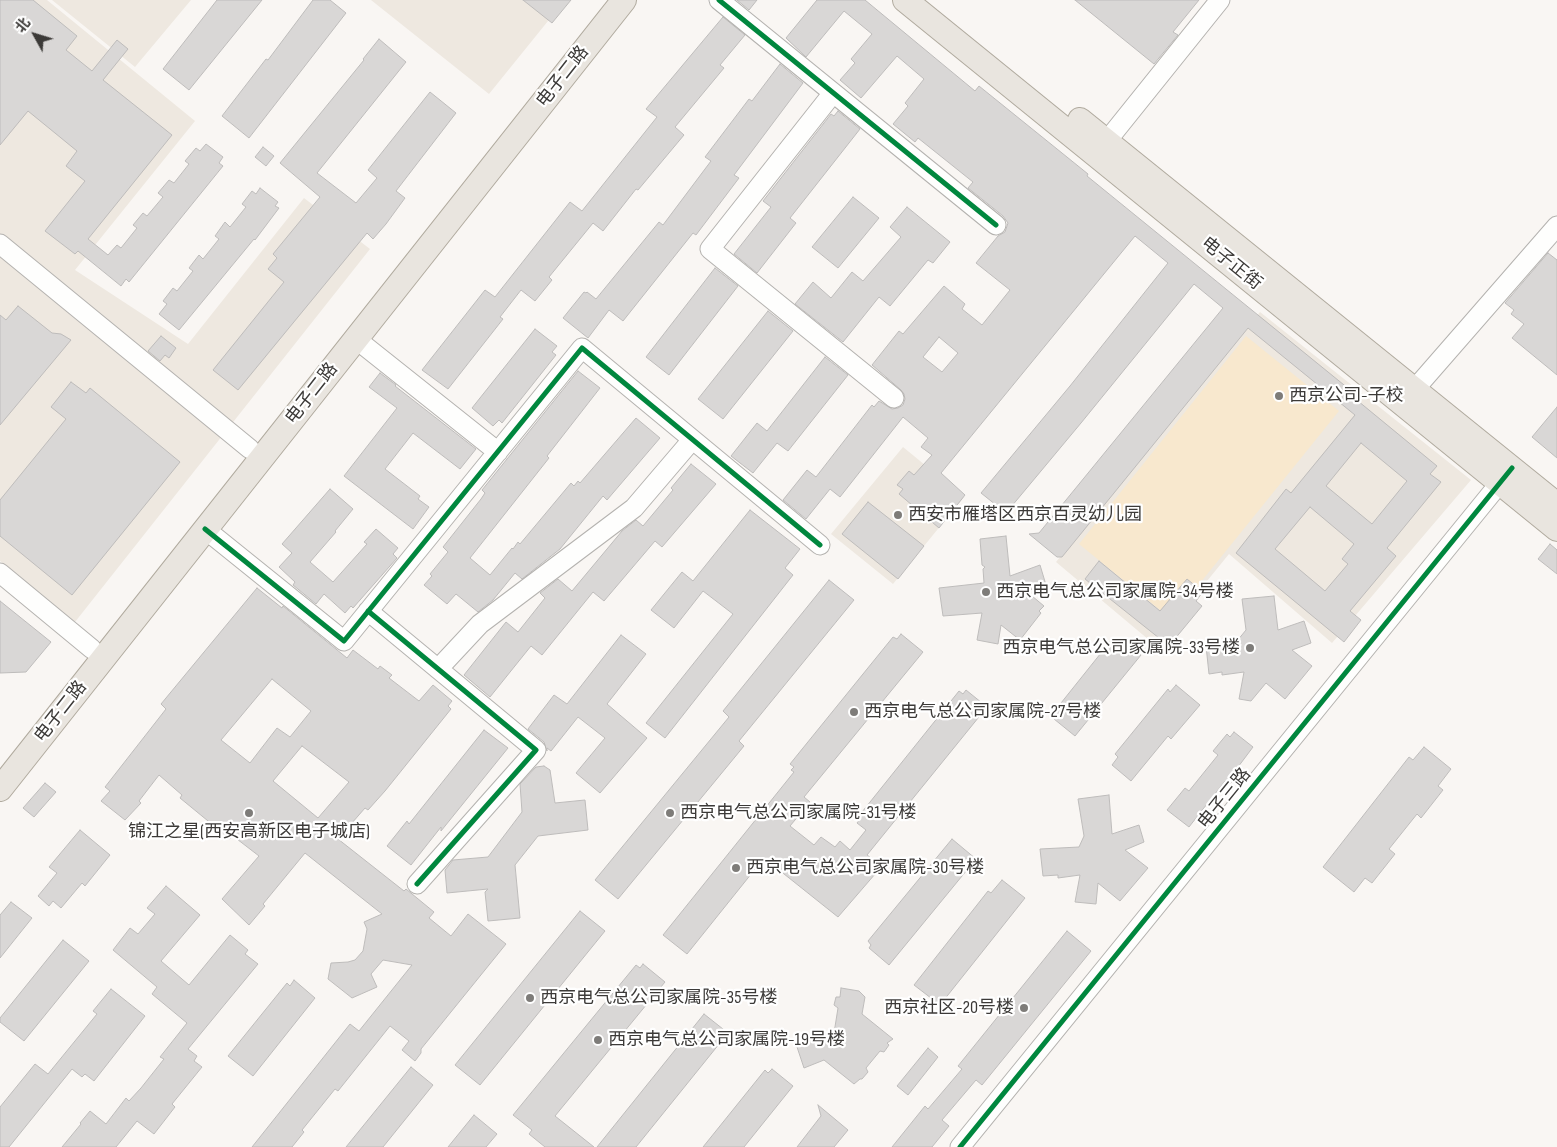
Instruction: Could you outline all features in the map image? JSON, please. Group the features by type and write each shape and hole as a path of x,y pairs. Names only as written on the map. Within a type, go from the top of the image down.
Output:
{"main road":[{"name":"电子二路","path":"0,764 604,0"},
{"name":"电子二路","path":"0,789 624,0"},
{"name":"电子正街","path":"905,0 1506,475 1557,505"},
{"name":"电子正街","path":"931,0 1414,390 1506,475 1557,529"}],"street":[{"path":"719,0 996,225"},
{"path":"1106,142 1220,0"},
{"path":"833,93 710,249 894,398"},
{"path":"1414,390 1557,226"},
{"path":"0,244 250,450"},
{"path":"356,339 498,452"},
{"path":"205,529 344,641 582,348 820,545"},
{"path":"438,669 480,624 634,508 692,440"},
{"name":"电子三路","path":"960,1147 1506,475"},
{"path":"0,573 92,649"},
{"path":"368,611 536,750 417,884"}],"shaded area":[{"path":"0,0 47,0 195,121 75,270 188,344 304,198 370,249 75,622 0,561"},
{"path":"52,0 191,0 135,67"},
{"path":"371,0 565,0 489,94"},
{"name":"西京公司-子校","path":"1260,312 1471,480 1332,643 1229,554 1155,645 1056,562"},
{"path":"1246,336 1339,411 1171,619 1079,544"},
{"name":"西安市雁塔区西京百灵幼儿园","path":"903,447 964,497 893,584 831,534"}],"building":[{"path":"0,0 33,0 77,36 66,50 92,71 117,40 128,49 103,80 172,135 88,239 108,255 117,245 121,248 137,228 133,225 143,213 147,216 163,197 158,193 169,180 174,183 189,164 185,161 196,148 200,151 206,144 223,157 219,163 223,166 129,282 126,279 121,286 78,251 75,254 45,231 85,181 66,166 77,151 28,111 0,145"},
{"path":"217,0 262,0 189,90 163,69"},
{"path":"313,0 330,0 346,13 249,138 222,116 266,59 268,60"},
{"path":"523,0 571,0 552,23"},
{"path":"737,0 757,0 749,10"},
{"path":"817,0 865,0 975,91 979,86 1088,174 1087,176 1360,398 1358,401 1437,466 1430,474 1441,482 1387,548 1396,556 1350,611 1361,620 1344,642 1236,553 1286,489 1291,493 1355,415 1248,328 1062,557 1057,557 1029,534 1039,533 1223,308 1194,284 1006,513 981,493 1070,386 1168,263 1135,236 941,473 965,495 939,528 899,494 903,489 897,485 909,471 914,475 932,455 921,447 928,438 903,417 840,497 830,489 806,519 783,500 807,470 816,477 872,405 874,407 879,401 892,409 903,405 905,399 901,390 872,365 899,331 903,334 944,286 965,304 962,309 982,325 1010,290 976,263 998,236 1005,232 1008,223 1003,216 968,188 973,182 918,138 915,142 893,124 908,106 905,103 924,79 897,56 861,98 840,80 855,63 851,59 872,34 844,11 806,57 786,38","holes":["939,337 958,353 942,372 923,357","1361,443 1407,481 1372,524 1326,486","1310,507 1354,544 1342,559 1348,564 1325,591 1275,549"]},
{"path":"1075,0 1199,0 1173,32 1178,35 1154,64"},
{"path":"723,17 745,35 720,65 724,68 675,127 684,135 638,190 636,189 603,231 593,223 549,277 552,280 535,301 521,290 500,317 503,319 448,389 422,370 485,290 495,297 570,202 582,211 657,117 646,109"},
{"path":"379,39 406,62 317,173 356,203 377,178 368,170 430,92 456,113 396,191 405,198 386,224 373,239 367,233 238,390 213,370 284,282 268,269 277,258 273,254 320,197 280,163"},
{"path":"780,64 803,83 734,175 739,178 696,235 693,233 623,321 609,310 588,338 563,318 584,292 587,292 596,299 659,222 663,225 711,161 705,157 749,99 752,101"},
{"path":"838,111 860,129 790,218 796,223 757,273 734,254 771,207 763,201 831,114 834,116"},
{"path":"263,147 274,156 266,166 255,157"},
{"path":"260,188 278,202 275,206 279,208 255,240 179,330 159,314 167,304 163,301 173,288 177,291 193,271 189,268 199,255 203,259 219,239 215,236 225,222 230,227 246,207 242,204 252,191 256,194"},
{"path":"853,197 879,218 838,268 812,247"},
{"path":"907,207 950,242 933,263 928,260 890,306 879,297 843,342 795,304 813,282 831,298 852,272 863,281 901,237 890,227"},
{"path":"1548,253 1557,260 1557,375 1512,338 1524,324 1511,314 1514,310 1505,303"},
{"path":"715,268 738,286 669,375 646,357"},
{"path":"18,306 52,333 61,334 71,340 0,425 0,315 6,320"},
{"path":"768,311 793,331 723,419 698,399"},
{"path":"535,329 557,346 552,352 556,355 502,423 499,420 493,426 472,408"},
{"path":"161,336 176,348 169,358 165,355 160,361 148,351"},
{"path":"825,357 848,375 788,451 777,443 753,473 731,456 757,423 767,431"},
{"path":"578,371 600,388 547,456 549,458 470,558 490,575 512,548 518,542 520,544 571,483 574,486 578,481 580,483 636,418 660,438 607,500 603,496 560,549 522,579 515,573 493,600 478,612 456,594 447,604 424,585 432,576 430,574 448,552 443,547 481,499 485,493 482,490"},
{"path":"380,373 476,449 460,469 413,433 385,469 420,496 418,499 429,507 413,529 344,476 397,408 369,387"},
{"path":"71,382 86,393 90,388 180,462 72,595 0,536 0,500 66,419 51,407"},
{"path":"1557,407 1557,458 1532,437"},
{"path":"691,464 716,484 662,547 655,541 604,601 593,592 542,655 531,646 490,697 464,675 506,622 518,632 545,598 540,593 558,579 572,591 622,531 636,520 643,526 673,490 671,488"},
{"path":"330,489 353,509 310,562 333,582 367,544 364,542 376,529 398,548 393,554 397,558 353,608 351,606 345,613 324,594 316,604 293,585 295,582 279,567 292,553 282,544"},
{"path":"868,502 924,546 898,579 842,534"},
{"path":"750,510 800,549 785,568 793,575 665,738 646,723 733,614 703,591 674,628 651,610 682,572 693,581"},
{"name":"西京电气总公司家属院-34号楼","path":"1006,536 1010,576 1040,565 1046,585 1026,591 1044,606 1039,611 1041,613 1020,640 1001,625 998,644 977,640 982,613 943,616 939,588 984,583 983,569 985,567 982,565 980,539"},
{"path":"1550,544 1557,550 1557,574 1538,559"},
{"path":"1099,561 1160,611 1187,579 1203,592 1196,601 1202,606 1169,646 1085,579"},
{"path":"829,580 854,600 739,741 744,746 618,899 595,880 729,717 723,711"},
{"path":"257,588 282,608 283,606 347,658 353,650 378,669 380,666 392,675 389,678 419,701 433,685 452,701 448,706 451,709 385,791 368,810 365,808 338,839 434,912 429,918 451,936 468,914 506,944 421,1049 421,1053 415,1061 402,1050 409,1041 390,1026 338,1091 335,1089 302,1130 304,1132 292,1147 252,1147 350,1024 359,1031 412,965 383,960 371,974 377,987 352,998 328,979 331,963 355,960 363,951 367,929 364,922 382,914 305,853 263,904 265,906 249,925 222,899 259,856 233,836 230,839 180,798 182,795 159,775 139,801 141,803 125,820 101,801 110,791 105,787 166,709 161,704","holes":["272,679 311,711 290,737 277,728 250,763 221,740","302,746 349,782 318,818 273,781"]},
{"name":"西京电气总公司家属院-33号楼","path":"1274,596 1278,630 1304,621 1311,643 1292,650 1312,666 1285,699 1266,683 1251,701 1239,699 1244,672 1222,675 1222,672 1209,674 1206,646 1237,641 1246,630 1242,599"},
{"path":"0,601 51,642 26,672 0,673"},
{"path":"901,634 923,652 804,797 810,802 790,826 814,845 821,837 835,847 840,841 850,850 866,830 857,823 860,819 858,817 959,691 963,694 966,690 987,707 867,855 882,866 838,917 764,858 687,954 663,935 794,772 791,770 794,767 790,764 893,637 897,639"},
{"path":"621,635 646,654 607,704 647,738 600,793 576,773 605,738 578,717 551,751 547,748 547,751 544,742 528,729 554,695 567,704"},
{"path":"1113,638 1116,642 1119,638 1141,655 1075,736 1054,719 1056,716 1053,713"},
{"path":"1176,685 1200,705 1171,739 1168,736 1131,781 1112,765 1118,757 1115,754 1168,689 1170,692"},
{"path":"484,730 508,748 411,865 387,846 407,821 409,824"},
{"path":"1234,732 1253,747 1238,767 1241,769 1230,784 1225,781 1189,827 1167,810 1185,788 1189,791 1218,755 1213,751 1227,734 1230,737"},
{"path":"1424,747 1451,769 1438,786 1443,790 1421,818 1417,814 1389,849 1395,854 1372,883 1365,878 1354,892 1323,867 1409,757 1413,760"},
{"path":"544,766 550,770 555,803 585,800 588,830 538,836 515,865 520,918 488,921 485,892 488,889 447,893 445,870 453,860 488,857 522,812 520,784 536,767"},
{"path":"45,783 56,792 34,817 23,808"},
{"path":"1109,795 1112,834 1139,825 1144,842 1125,850 1148,868 1120,901 1098,883 1096,904 1075,902 1080,875 1058,878 1058,875 1043,876 1040,849 1079,847 1084,836 1078,799"},
{"path":"80,830 110,855 85,886 82,883 61,908 53,901 49,906 38,896 57,873 49,867"},
{"path":"952,839 976,859 889,965 869,948 871,945 868,941"},
{"path":"1002,880 1025,898 940,1005 914,985 988,891 991,893"},
{"path":"166,886 200,915 161,961 189,985 230,935 248,950 245,954 258,964 188,1049 197,1056 194,1061 202,1067 172,1104 175,1107 154,1134 137,1121 116,1147 62,1147 90,1111 106,1124 126,1098 129,1101 141,1088 164,1059 160,1057 187,1023 152,994 157,987 113,950 130,928 138,934 155,914 147,908"},
{"path":"11,902 32,918 0,958 0,915"},
{"name":"西京电气总公司家属院-35号楼","path":"580,911 605,931 480,1085 455,1065"},
{"name":"西京社区-20号楼","path":"1067,931 1091,951 982,1085 976,1080 942,1120 949,1126 932,1147 892,1147 925,1106 928,1109 962,1069 958,1066"},
{"path":"63,940 89,961 24,1041 0,1022 0,1018"},
{"name":"西京电气总公司家属院-19号楼","path":"643,964 665,982 555,1116 594,1147 545,1147 529,1134 532,1130 513,1115 636,965 640,968"},
{"path":"294,980 315,998 253,1076 228,1056 287,983 290,986"},
{"path":"841,988 859,991 865,997 862,1014 893,1039 887,1043 889,1045 884,1052 880,1051 866,1068 868,1072 862,1079 854,1084 824,1060 804,1068 796,1044 803,1041 804,1037 810,1035 834,1033 838,1008 834,1005 836,997 840,997"},
{"path":"111,989 145,1016 94,1081 85,1074 82,1077 72,1069 9,1147 0,1147 0,1107 35,1064 48,1074 97,1014 93,1011"},
{"path":"704,1014 728,1033 636,1147 597,1147"},
{"path":"928,1048 938,1057 908,1095 897,1086"},
{"path":"411,1067 433,1085 383,1147 346,1147"},
{"path":"772,1069 793,1086 744,1147 703,1147 765,1070 768,1073"},
{"path":"818,1105 848,1130 834,1147 797,1147 821,1116"},
{"path":"474,1115 497,1134 486,1147 448,1147"}],"cycle path":[{"path":"719,0 996,225"},
{"path":"205,529 344,641 582,348 820,545"},
{"path":"960,1147 1512,468"},
{"path":"368,611 536,750 417,884"}],"place":[{"name":"西京公司-子校","path":"1279,396"},
{"name":"西安市雁塔区西京百灵幼儿园","path":"898,515"},
{"name":"西京电气总公司家属院-34号楼","path":"986,592"},
{"name":"西京电气总公司家属院-33号楼","path":"1250,648"},
{"name":"西京电气总公司家属院-27号楼","path":"854,712"},
{"name":"锦江之星(西安高新区电子城店)","path":"249,813"},
{"name":"西京电气总公司家属院-31号楼","path":"670,813"},
{"name":"西京电气总公司家属院-30号楼","path":"736,868"},
{"name":"西京电气总公司家属院-35号楼","path":"530,998"},
{"name":"西京社区-20号楼","path":"1024,1008"},
{"name":"西京电气总公司家属院-19号楼","path":"598,1040"}]}
